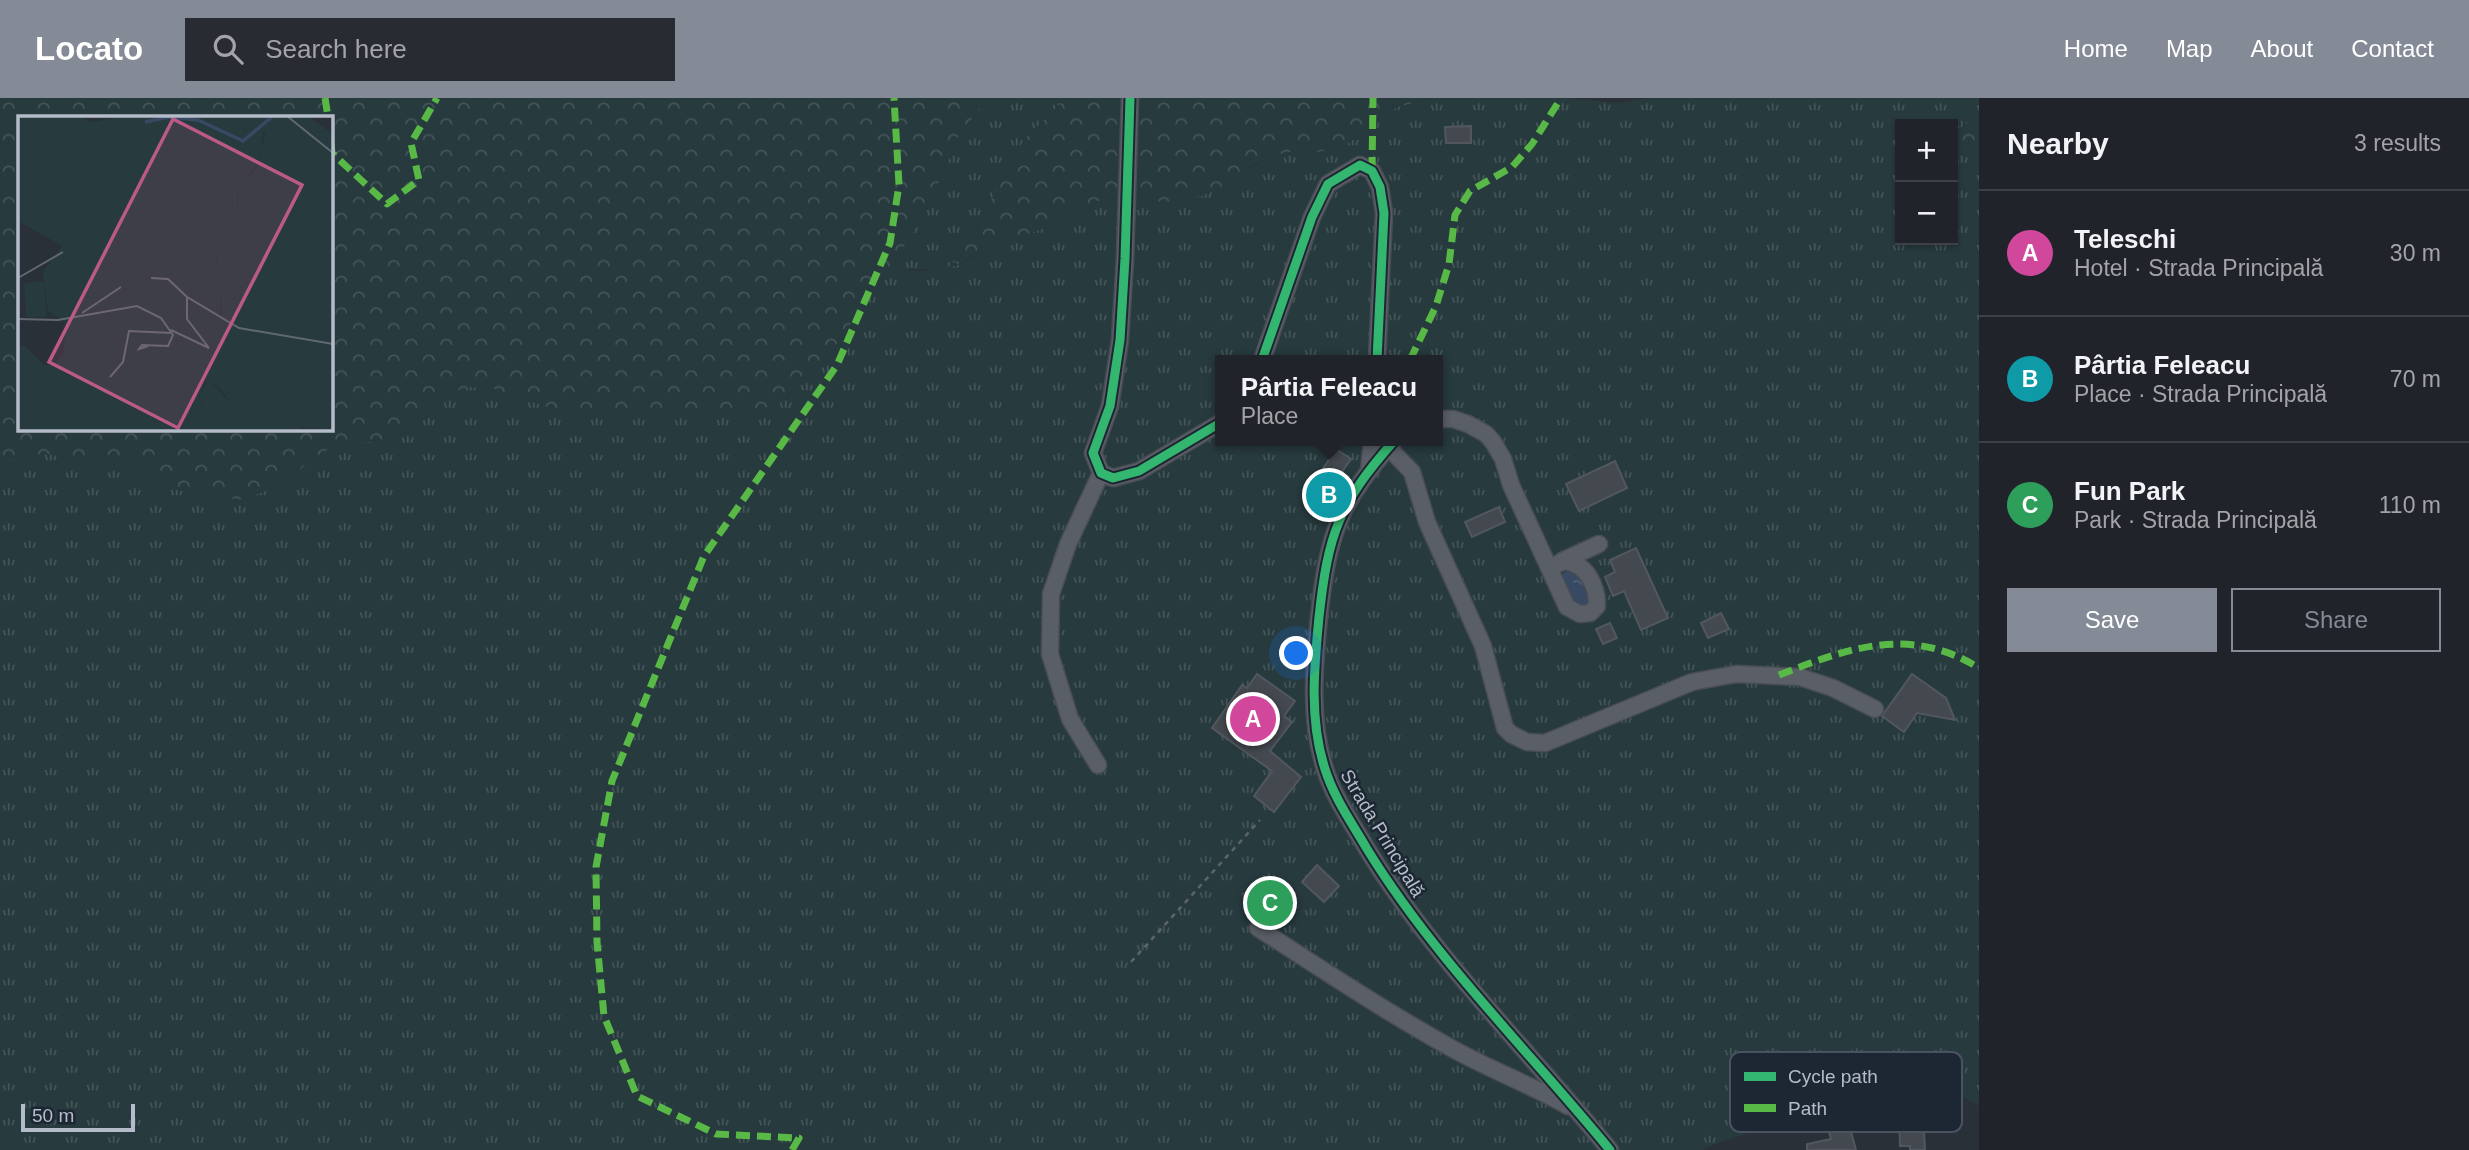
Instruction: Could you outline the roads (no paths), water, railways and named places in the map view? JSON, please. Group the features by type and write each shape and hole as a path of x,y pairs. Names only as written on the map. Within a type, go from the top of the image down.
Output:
{"street":[{"path":"1130,98 1120,340 1110,407 1093,453 1101,473 1113,478 1139,471 1215,426"},
{"path":"1264,355 1312,217 1328,184 1360,165 1372,171 1380,187 1384,213 1377,355"},
{"path":"1443,419 1453,419 1486,433 1503,459 1511,485 1555,564 1599,544"},
{"name":"Strada Principală","path":"1382,446 1343,509 1332,535 1325,568 1314,690 1314,723 1324,768 1332,789 1391,886 1433,941 1610,1150"},
{"path":"1387,446 1412,472 1427,522 1483,646 1501,718 1505,728 1517,738 1534,744 1545,743 1692,682 1736,674 1800,677 1833,688 1875,709"},
{"path":"1098,765 1070,719 1050,654 1051,594 1068,544 1101,473"},
{"path":"1258,928 1369,1000 1456,1051 1536,1088 1579,1112"}],"water":[{"path":"1570,569 1581,579 1587,591 1589,601 1583,608 1576,607 1561,579 1564,572"}],"place":[{"name":"Pârtia Feleacu","path":"1329,495"},
{"name":"Teleschi","path":"1253,719"},
{"name":"Fun Park","path":"1270,903"}]}
